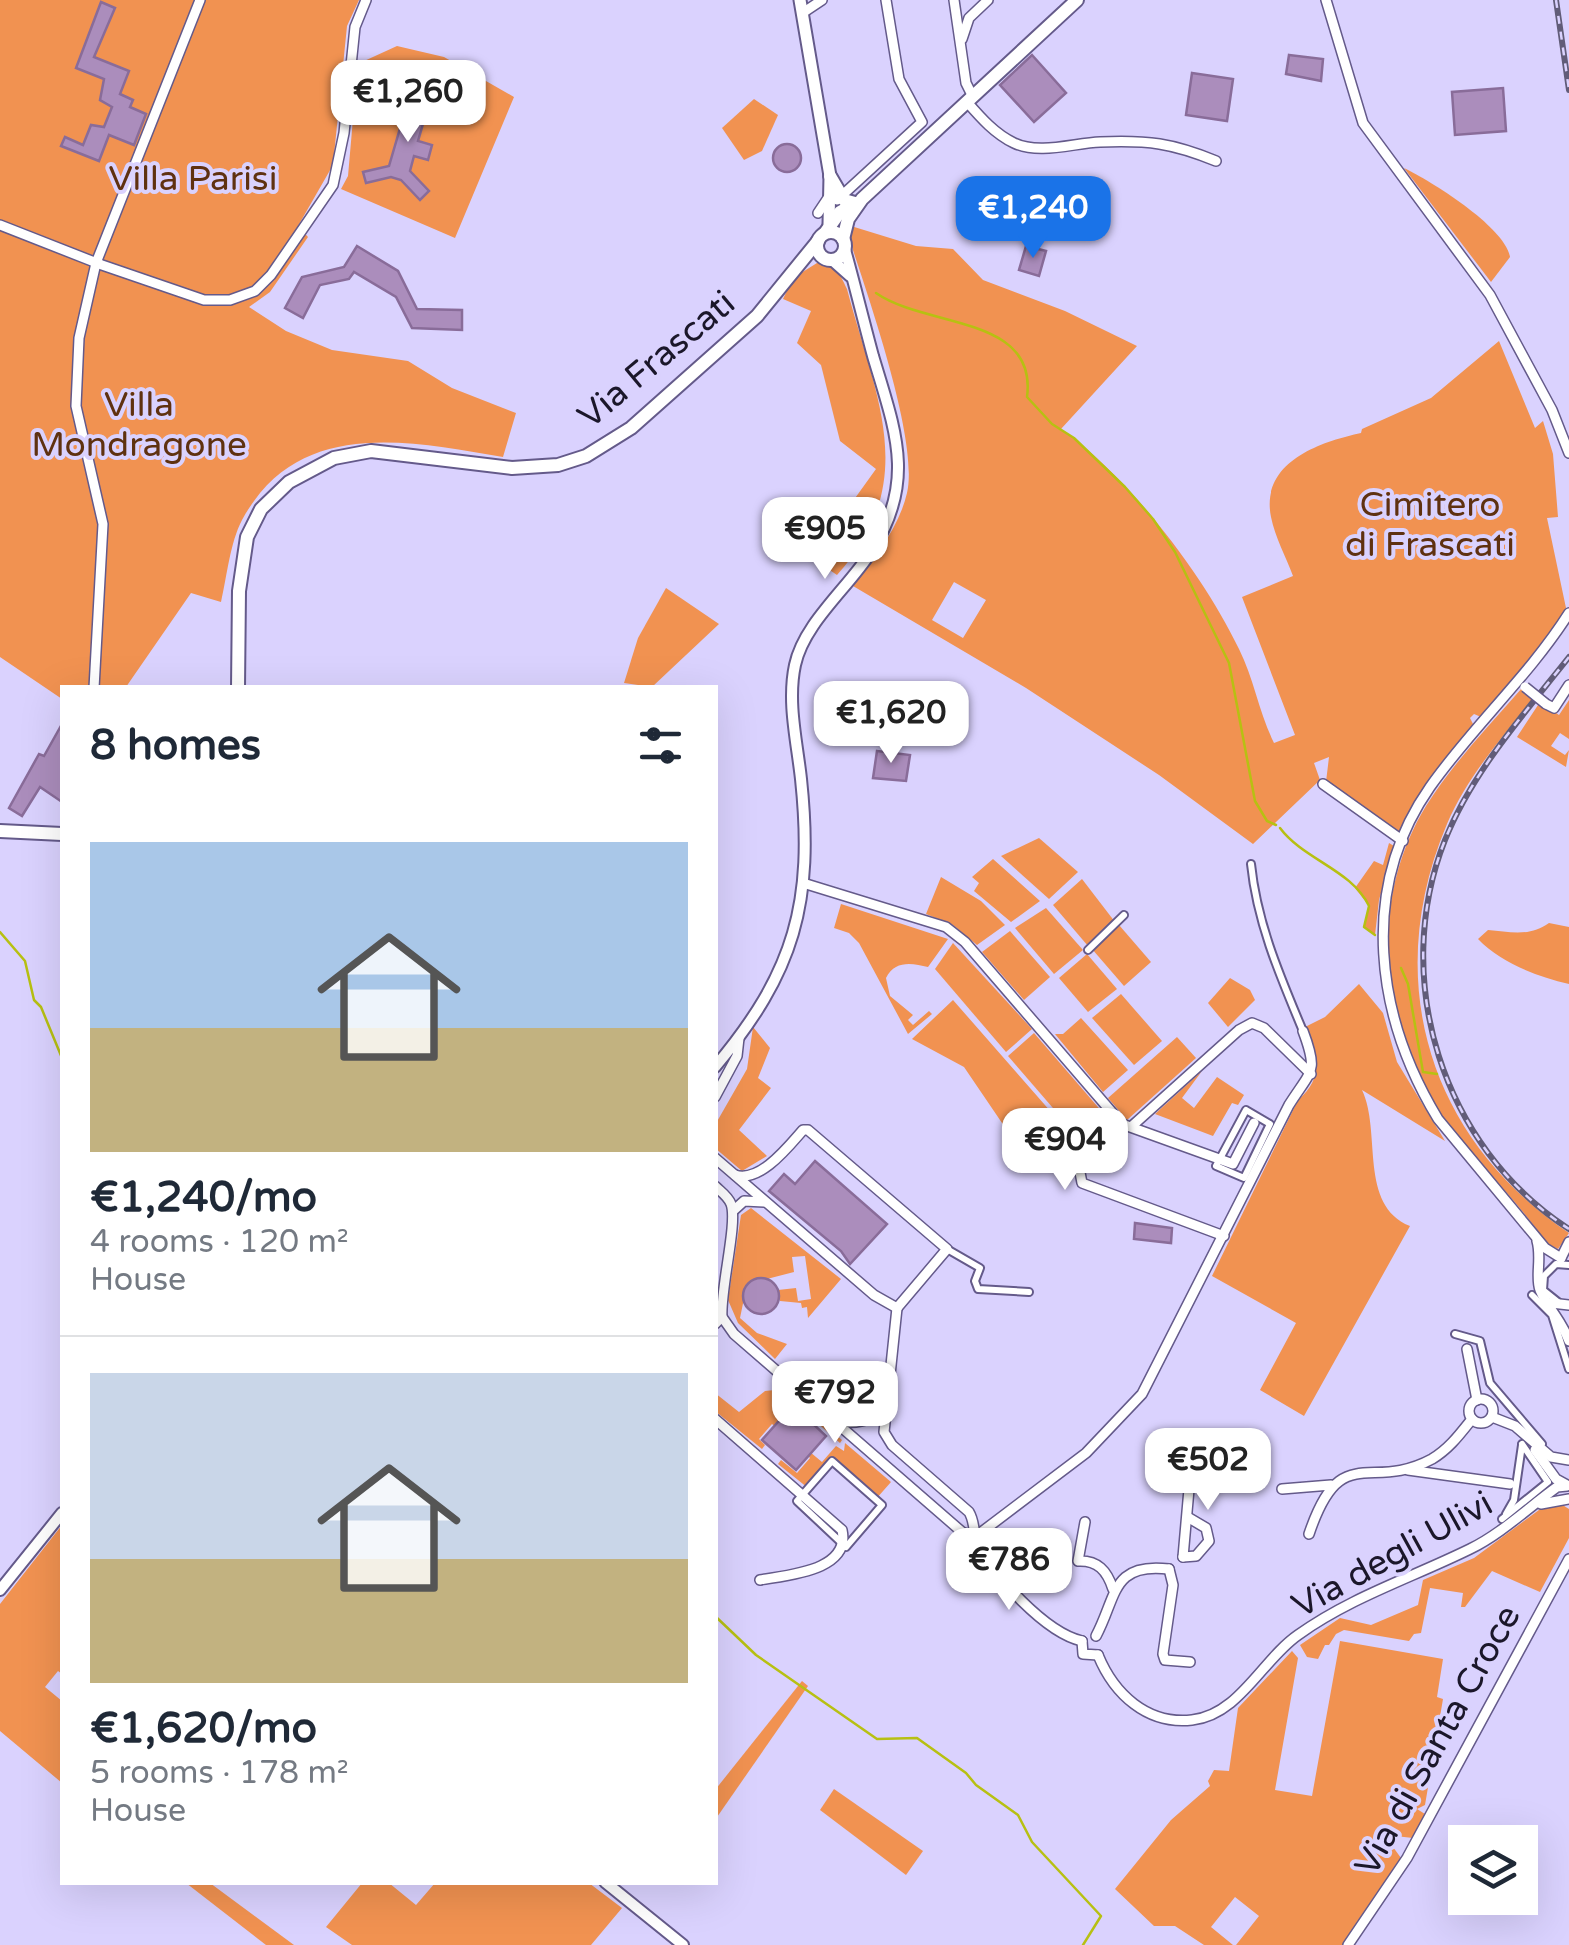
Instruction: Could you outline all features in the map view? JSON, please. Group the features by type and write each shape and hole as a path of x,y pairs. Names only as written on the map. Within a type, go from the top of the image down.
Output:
{"main road":[{"path":"794,269 840,256 859,201 1078,0"},
{"path":"802,6 844,239"},
{"name":"Via Frascati","path":"238,685 239,591 247,537 260,509 288,482 328,460 371,451 512,468 554,466 586,456 630,428 757,316 824,233 836,201 859,201"},
{"path":"828,259 818,253 824,233 844,239"},
{"path":"0,831 60,834"}],"street":[{"path":"94,685 102,520 78,415 75,384 79,338 96,263 200,0"},
{"path":"0,224 96,263 208,300 239,298 262,286 323,204 332,185 342,152 355,27 366,0"},
{"path":"802,6 822,0"},
{"path":"818,214 922,122 899,79 886,0"},
{"path":"954,0 970,100 991,128 1016,144 1034,148 1102,142 1171,143 1216,161"},
{"path":"961,41 969,18 988,0"},
{"path":"1326,0 1362,123 1490,295 1552,410 1569,453"},
{"path":"718,1062 783,969 794,938 803,883 804,810 792,704 795,664 811,631 878,540 893,506 899,471 893,418 844,239"},
{"path":"828,259 853,281"},
{"path":"1566,1260 1534,1234 1438,1119 1404,1058 1387,1001 1382,953 1390,874 1428,790 1522,684 1569,613"},
{"path":"1522,684 1554,708 1569,686"},
{"path":"1324,784 1403,842"},
{"path":"974,1537 1086,1453 1122,1419 1156,1373 1289,1105 1311,1074 1312,1056 1275,966 1255,898 1251,864"},
{"path":"803,883 946,927 975,952 1109,1110 1133,1125 1233,1164 1254,1123"},
{"path":"1088,950 1124,915"},
{"path":"1224,1236 1082,1182 1078,1168 1088,1155 1133,1125 1226,1034 1245,1026 1260,1024 1311,1074"},
{"path":"718,1092 733,1066 738,1038"},
{"path":"1246,1110 1270,1124 1244,1178 1216,1166 1220,1158 1246,1110"},
{"path":"735,1175 746,1178 774,1160 803,1130 814,1135 947,1249 980,1268 975,1281 978,1289 1030,1292"},
{"path":"718,1161 874,1295 897,1308"},
{"path":"718,1190 732,1207 718,1320 962,1532 974,1537"},
{"path":"732,1207 744,1202 766,1202"},
{"path":"1534,1234 1542,1259 1539,1276 1545,1298 1569,1339"},
{"path":"1566,1260 1569,1242"},
{"path":"947,1249 897,1308 884,1432 892,1446 969,1512 975,1523 974,1537 988,1562 1038,1615 1060,1633 1082,1641 1096,1636"},
{"path":"1539,1276 1547,1263 1566,1260"},
{"path":"1566,1260 1551,1267 1542,1283 1552,1300 1569,1302"},
{"path":"1532,1295 1554,1320 1569,1369"},
{"path":"1545,1298 1558,1306 1569,1302"},
{"path":"1569,1314 1569,1339"},
{"path":"1454,1334 1480,1342 1490,1383 1546,1449 1569,1458"},
{"path":"1466,1349 1477,1400 1469,1411 1472,1420"},
{"path":"836,1421 860,1423 877,1413 885,1398"},
{"path":"1477,1400 1490,1404 1492,1416"},
{"path":"1472,1420 1485,1423 1492,1416"},
{"path":"1492,1416 1516,1426 1568,1489"},
{"path":"1401,1469 1434,1458 1472,1420"},
{"path":"718,1422 842,1530 843,1544 819,1568 760,1580"},
{"path":"1528,1439 1552,1457 1569,1458"},
{"path":"1522,1444 1548,1482 1502,1519 1514,1500 1522,1444"},
{"path":"802,1495 832,1461 882,1506 846,1547 843,1544"},
{"path":"1183,1557 1195,1461"},
{"path":"1282,1490 1330,1486 1351,1474 1401,1469 1510,1484"},
{"path":"1309,1534 1330,1486"},
{"name":"Via degli Ulivi","path":"1098,1656 1121,1694 1144,1712 1192,1720 1210,1715 1239,1694 1295,1637 1386,1584 1474,1548 1557,1487 1568,1489"},
{"path":"0,1590 60,1516"},
{"path":"1096,1636 1113,1589 1126,1575 1140,1569 1169,1569 1183,1557 1202,1553 1208,1541 1206,1528 1189,1518"},
{"path":"1085,1522 1078,1562 1098,1565 1108,1574 1113,1589"},
{"path":"47,1532 60,1524"},
{"name":"Via di Santa Croce","path":"1348,1945 1407,1858 1569,1559"},
{"path":"1169,1569 1173,1585 1162,1654 1165,1660 1190,1662"},
{"path":"1082,1641 1081,1650 1086,1656 1098,1656 1103,1646 1096,1636"},
{"path":"609,1885 683,1945"}],"green space":[{"name":"Villa Mondragone","path":"0,0 359,0 347,26 333,165 298,226 308,237 270,292 249,307 286,331 332,350 408,361 452,388 516,413 503,457 430,446 358,444 324,451 293,464 265,487 242,520 221,602 191,593 127,685 60,685 60,698 0,657"},
{"path":"397,46 444,57 514,97 455,238 341,189 348,176 357,73 366,65 362,62"},
{"path":"754,99 778,115 762,151 744,160 722,128"},
{"path":"1404,168 1465,206 1505,245 1510,257 1491,282"},
{"name":"Cimitero di Frascati","path":"851,226 916,246 953,249 983,280 1065,311 1137,346 1061,429 1137,499 1185,559 1244,660 1274,743 1295,735 1242,597 1293,576 1271,517 1270,498 1275,482 1296,458 1312,449 1361,433 1362,429 1431,398 1499,341 1535,428 1543,421 1553,454 1558,517 1547,518 1566,608 1544,644 1481,717 1474,714 1470,718 1474,726 1433,776 1400,833 1326,782 1329,757 1314,763 1320,780 1253,844 1159,775 1026,688 853,586 898,518 907,493 909,470 890,370 851,244","holes":["954,582 986,600 963,638 932,620"]},
{"path":"817,263 836,270 847,289 879,402 884,437 885,471 878,506 863,540 837,575 812,558 876,469 840,441 821,365 797,343 811,311 783,299 793,278"},
{"path":"666,588 719,624 654,685 624,683 638,638"},
{"path":"1522,688 1533,698 1486,758 1447,824 1428,882 1418,940 1419,997 1430,1051 1451,1103 1481,1151 1521,1195 1569,1233 1558,1249 1546,1243 1436,1108 1416,1073 1402,1036 1392,998 1388,958 1389,918 1408,841 1448,775"},
{"path":"1569,700 1569,739 1560,733 1551,746 1565,755 1569,750 1566,767 1517,737 1540,702 1559,715"},
{"path":"1039,838 1078,872 1049,899 1001,856"},
{"path":"1389,843 1394,846 1379,900 1375,935 1364,927 1369,906 1355,888 1374,861 1383,865"},
{"path":"993,859 1040,901 1011,922 974,891 979,883 972,877"},
{"path":"941,877 981,901 1005,925 977,945 953,925 926,914"},
{"path":"1082,879 1115,922 1088,946 1053,905"},
{"path":"841,904 948,939 928,967 899,966 886,978 890,996 913,1015 908,1020 913,1025 929,1011 932,1014 908,1034 859,943 849,933 834,928"},
{"path":"1046,908 1083,950 1054,974 1015,928"},
{"path":"1549,923 1569,927 1569,984 1520,967 1478,939 1488,930 1527,932"},
{"path":"1119,925 1151,962 1124,986 1092,949"},
{"path":"1010,931 1050,977 1024,1000 982,952"},
{"path":"953,943 1032,1029 1006,1052 935,969"},
{"path":"1087,954 1117,989 1088,1012 1059,978"},
{"path":"1230,978 1250,990 1255,1000 1228,1027 1208,1003"},
{"path":"1359,984 1383,1013 1397,1062 1445,1141 1362,1090 1383,1202 1394,1216 1410,1226 1304,1416 1260,1390 1296,1323 1212,1276 1298,1100 1312,1083 1315,1057 1305,1027 1325,1017"},
{"path":"1121,994 1162,1041 1134,1065 1092,1018"},
{"path":"953,1000 1087,1153 1061,1176 1021,1151 964,1067 912,1039"},
{"path":"1081,1018 1128,1070 1103,1092 1055,1034 1063,1034"},
{"path":"753,1027 770,1048 758,1078 771,1088 739,1130 767,1156 742,1171 718,1151 718,1120 747,1069"},
{"path":"1034,1033 1104,1114 1078,1137 1008,1056"},
{"path":"1177,1037 1196,1058 1127,1120 1108,1098"},
{"path":"1202,1071 1182,1098 1194,1108 1217,1077 1244,1095 1238,1105 1232,1103 1213,1136 1155,1114"},
{"path":"751,1208 841,1279 808,1318 807,1307 780,1301 778,1290 796,1288 798,1301 811,1299 805,1256 792,1257 794,1272 747,1284 740,1318 757,1333 787,1344 775,1359 738,1323 728,1300 741,1215"},
{"path":"785,1389 842,1440 840,1443 814,1420 806,1428 801,1424 808,1415 792,1402 778,1417 787,1425 781,1431 772,1424 759,1439 765,1445 762,1449 718,1413 718,1395 739,1412 765,1391"},
{"path":"845,1443 891,1482 876,1499 832,1461 808,1488 778,1464 781,1460 797,1473 810,1458 804,1447 822,1462 836,1446 844,1451"},
{"path":"1561,1504 1569,1509 1569,1538 1540,1592 1492,1571 1465,1607 1461,1607 1463,1593 1430,1588 1421,1633 1414,1634 1409,1641 1344,1630 1325,1645 1318,1659 1307,1657 1300,1645 1340,1618 1371,1625 1418,1605 1423,1580 1474,1558 1543,1507"},
{"path":"60,1528 60,1672 45,1687 60,1699 60,1781 0,1731 0,1604"},
{"path":"1340,1641 1443,1659 1437,1697 1443,1699 1425,1805 1417,1809 1425,1814 1413,1838 1395,1836 1393,1847 1401,1858 1344,1945 1236,1945 1259,1916 1235,1897 1211,1927 1233,1945 1204,1945 1175,1926 1154,1926 1115,1889 1171,1820 1210,1786 1208,1781 1214,1770 1229,1771 1238,1708 1292,1651 1298,1658 1275,1790 1312,1796"},
{"path":"802,1681 808,1686 718,1816 718,1786"},
{"path":"834,1789 923,1851 906,1875 820,1810"},
{"path":"189,1885 213,1885 294,1945 266,1945"},
{"path":"360,1885 391,1885 416,1905 433,1885 592,1885 622,1908 591,1945 352,1945 326,1927"}],"building":[{"name":"Villa Parisi","path":"101,2 115,8 94,57 129,71 120,94 133,100 130,107 146,114 134,145 109,135 99,161 61,146 65,137 83,145 91,125 104,127 112,107 100,100 104,79 76,68"},
{"path":"1032,55 1066,93 1034,122 1000,85"},
{"path":"1289,55 1323,59 1321,81 1286,74"},
{"path":"1192,73 1233,79 1227,121 1186,115"},
{"path":"1503,88 1506,131 1455,135 1452,92"},
{"path":"394,90 417,114 450,107 453,117 423,124 418,141 432,145 428,160 414,156 410,171 429,191 420,200 401,180 391,177 366,183 363,172 389,166 403,118 385,99"},
{"path":"787,144 797,148 801,158 797,168 787,172 777,168 773,158 777,148"},
{"path":"357,246 398,271 417,309 462,310 462,330 412,328 396,297 354,272 349,279 320,285 303,318 285,308 302,277 344,267"},
{"path":"1026,246 1046,251 1039,276 1019,270"},
{"path":"60,728 60,801 40,787 22,816 9,808 39,754 44,756"},
{"path":"877,751 910,755 906,781 873,778"},
{"path":"815,1161 887,1224 850,1264 841,1251 769,1191 784,1174 795,1184"},
{"path":"1135,1223 1172,1228 1171,1243 1134,1239"},
{"path":"761,1278 774,1283 779,1296 774,1309 761,1314 748,1309 743,1296 748,1283"},
{"path":"793,1405 826,1436 796,1470 762,1440"}],"waterway":[{"path":"876,293 897,304 974,327 1015,351 1026,370 1027,397 1125,487 1153,519 1175,552 1229,663 1255,801 1267,821 1276,825"},
{"path":"1280,828 1361,894 1369,906 1364,927 1375,935"},
{"path":"0,932 25,961 34,1000 41,1007 60,1053"},
{"path":"1401,968 1408,984 1423,1072 1437,1074"},
{"path":"718,1619 756,1655 877,1739 917,1738 1018,1815 1032,1842 1101,1916 1083,1945"}],"railway":[{"path":"1556,0 1569,90"},
{"path":"1569,657 1500,744 1456,815 1429,893 1423,948 1427,1003 1439,1056 1459,1107 1488,1153 1525,1194 1569,1229"}]}
